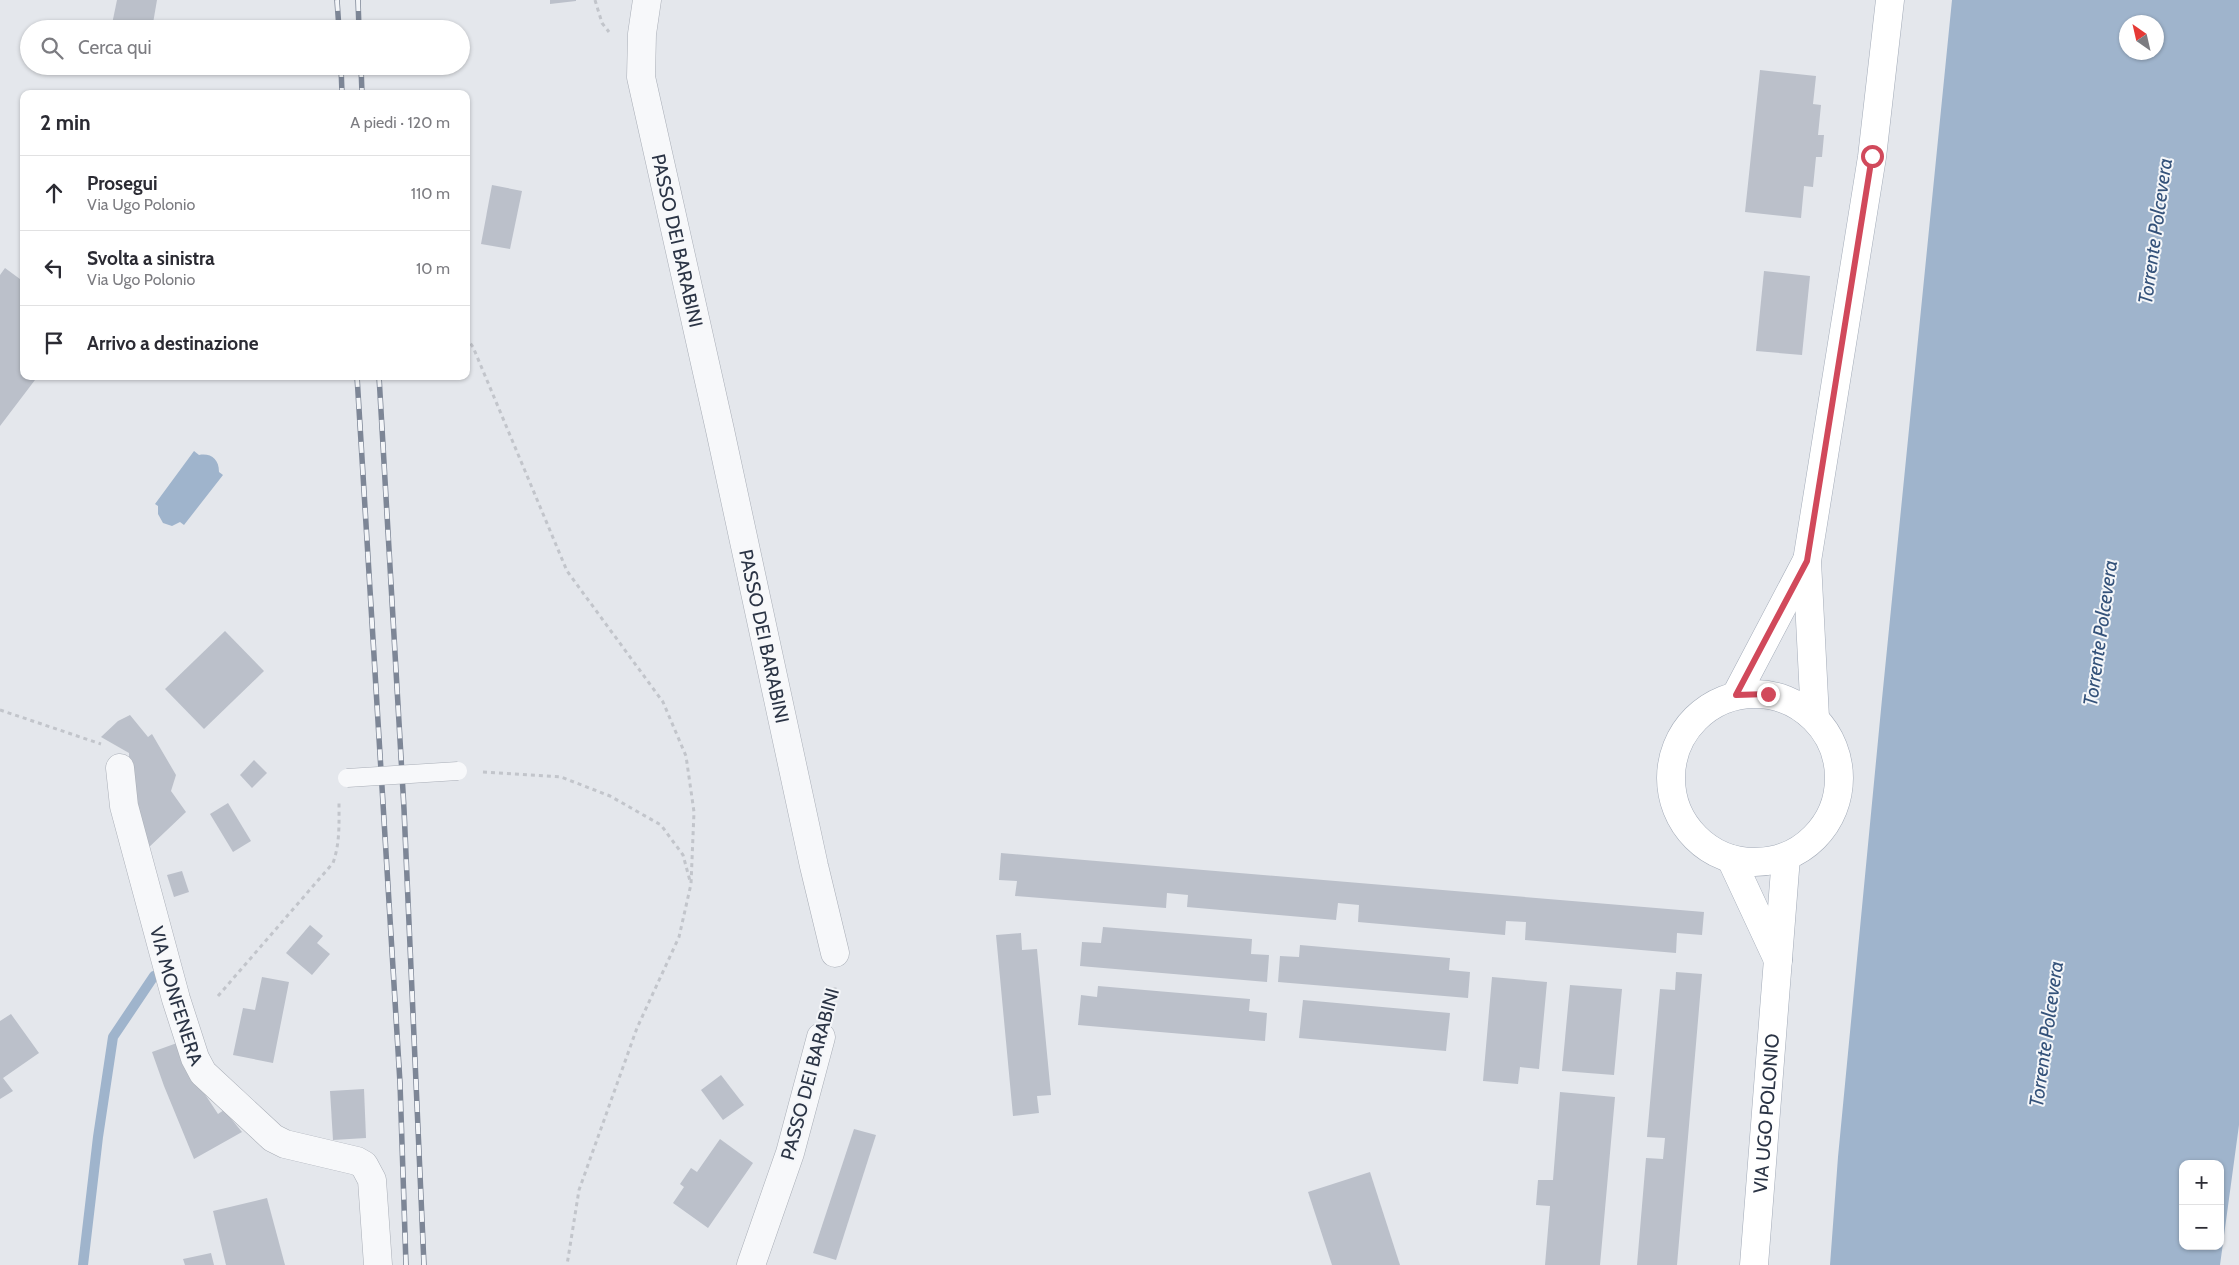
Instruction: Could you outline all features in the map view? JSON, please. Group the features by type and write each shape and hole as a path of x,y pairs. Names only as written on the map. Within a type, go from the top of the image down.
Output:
{"main road":[{"path":"1815,718 1807,561 1872,156 1890,0"},
{"path":"1736,695 1807,561"},
{"path":"1768,694 1793,702 1815,718 1831,741 1837,759 1839,768 1838,795 1828,821 1810,843 1786,856 1759,862 1731,859 1706,846 1686,827 1674,802 1671,774 1677,747 1691,723 1712,705 1736,695 1768,694"},
{"name":"VIA UGO POLONIO","path":"1754,1265 1786,856"},
{"name":"VIA UGO POLONIO","path":"1731,859 1779,961"}],"street":[{"name":"PASSO DEI BARABINI","path":"647,0 642,34 641,77 720,430 814,866 835,953"},
{"name":"VIA MONFENERA","path":"120,768 124,806 176,999 198,1066 273,1138 285,1144 357,1161 364,1165 372,1180 378,1265"},
{"name":"PASSO DEI BARABINI","path":"751,1265 790,1153 821,1037"}],"lane":[{"path":"348,778 458,771"}],"path":[{"path":"470,342 474,347 567,571 662,702 686,756 694,812 691,884 679,937 637,1028 580,1190 567,1265"},
{"path":"0,710 96,742 116,753 120,768"},
{"path":"458,771 561,777 610,796 661,825 683,855 691,884"},
{"path":"218,996 333,863 338,850 340,833 338,786 348,778"},
{"name":"PASSO DEI BARABINI","path":"821,1037 835,993 835,953"}],"water":[{"name":"Torrente Polcevera","path":"1952,0 2239,0 2239,1125 2224,1236 2224,1160 2179,1160 2179,1250 2222,1250 2220,1265 1830,1265 1838,1157"},
{"path":"194,451 199,455 211,456 216,460 219,472 223,475 184,525 180,522 172,526 163,523 158,514 158,506 155,504"}],"building":[{"path":"117,0 157,0 154,20 113,20"},
{"path":"550,0 576,0 576,1 550,4"},
{"path":"1760,70 1816,76 1813,104 1821,105 1818,135 1824,135 1822,157 1816,157 1813,187 1804,186 1801,218 1745,212"},
{"path":"492,185 522,191 510,249 481,244"},
{"path":"5,268 20,279 20,380 35,380 0,426 0,275"},
{"path":"1764,271 1810,276 1802,355 1756,351"},
{"path":"225,631 264,671 204,729 165,689"},
{"path":"130,715 148,737 152,734 176,775 171,791 186,812 146,850 129,810 129,753 101,737 118,721"},
{"path":"254,760 267,773 252,788 240,775"},
{"path":"228,803 251,841 233,852 210,814"},
{"path":"1001,853 1704,912 1702,935 1677,933 1676,953 1525,940 1526,922 1506,921 1505,935 1358,922 1359,905 1338,903 1336,920 1187,907 1188,895 1167,893 1166,908 1015,896 1017,881 999,880"},
{"path":"182,871 189,892 174,897 167,875"},
{"path":"310,925 323,936 317,943 330,954 312,975 286,953"},
{"path":"1103,927 1252,939 1251,954 1269,955 1267,982 1080,966 1082,942 1101,943"},
{"path":"1021,933 1022,950 1037,949 1051,1095 1037,1096 1039,1113 1013,1116 996,935"},
{"path":"1300,945 1450,958 1449,970 1470,972 1468,998 1278,982 1280,956 1299,957"},
{"path":"1676,972 1702,974 1677,1265 1637,1265 1646,1158 1663,1159 1665,1138 1647,1137 1660,989 1675,990"},
{"path":"262,977 289,982 273,1063 233,1055 243,1008 255,1010"},
{"path":"1492,977 1547,982 1539,1069 1520,1067 1518,1084 1483,1081"},
{"path":"1570,985 1622,989 1614,1075 1562,1071"},
{"path":"1098,986 1250,999 1249,1011 1267,1013 1265,1041 1078,1025 1081,995 1097,997"},
{"path":"1303,1000 1450,1013 1446,1051 1299,1038"},
{"path":"11,1014 39,1053 3,1078 13,1091 0,1099 0,1021"},
{"path":"177,1043 187,1067 218,1114 224,1110 242,1132 194,1159 152,1052"},
{"path":"721,1075 744,1105 723,1120 701,1090"},
{"path":"364,1089 366,1138 333,1140 330,1091"},
{"path":"1560,1092 1615,1097 1600,1265 1545,1265 1550,1206 1536,1205 1538,1180 1553,1180"},
{"path":"854,1129 876,1135 836,1260 813,1253"},
{"path":"720,1139 753,1163 708,1228 673,1203 684,1187 680,1184 691,1168 697,1172"},
{"path":"1370,1172 1400,1265 1332,1265 1308,1192"},
{"path":"267,1198 285,1265 226,1265 213,1211"},
{"path":"211,1253 214,1265 185,1265 183,1259"}],"waterway":[{"path":"83,1265 98,1137 113,1037 154,976"}],"railway":[{"path":"337,0 338,20"},
{"path":"358,0 359,20"},
{"path":"341,75 342,90"},
{"path":"361,75 362,90"},
{"path":"357,380 400,1083 406,1265"},
{"path":"379,380 404,809 424,1265"}],"route":[{"path":"1768,694 1736,695 1756,661 1807,561 1872,156"}]}
